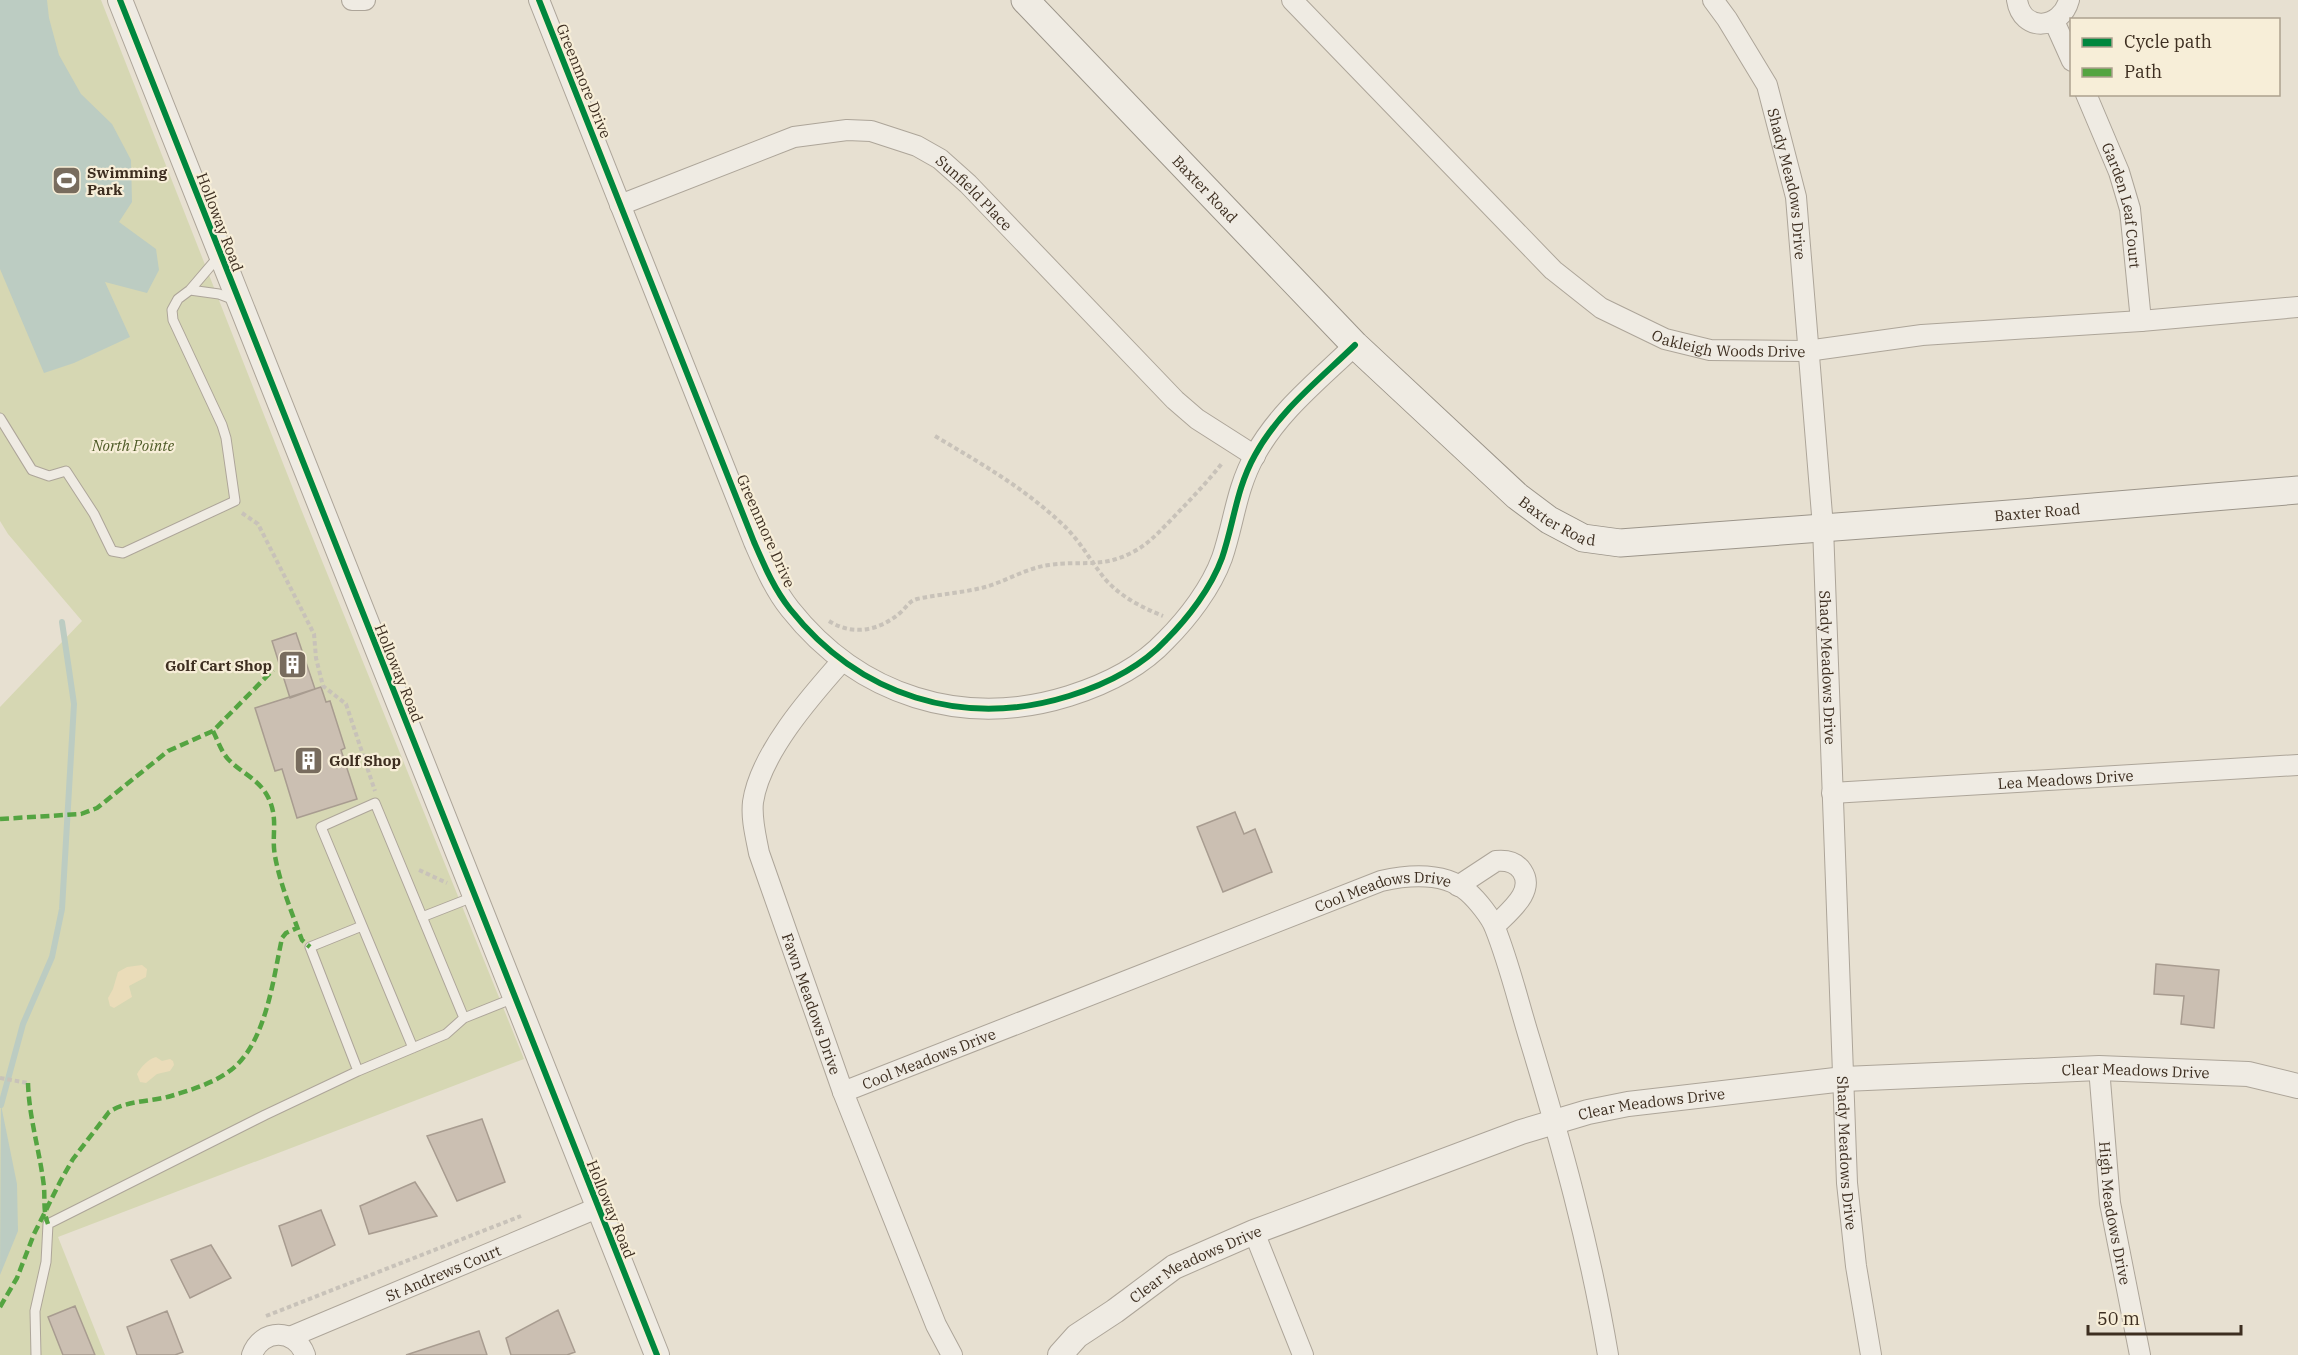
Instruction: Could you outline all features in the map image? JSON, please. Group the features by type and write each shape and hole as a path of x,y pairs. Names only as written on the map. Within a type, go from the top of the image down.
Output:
{"main road":[{"name":"Baxter Road","path":"1025,0 1355,345 1517,496 1549,520 1583,538 1620,543 2298,490"}],"street":[{"name":"Holloway Road","path":"120,0 657,1355"},
{"path":"352,0 365,0"},
{"name":"Greenmore Drive","path":"539,0 771,579 789,608 819,642 842,661 901,693 930,703 964,709 995,709 1049,702 1082,692 1139,664 1166,641 1207,588 1222,559 1240,486 1255,456 1284,413 1355,345"},
{"name":"Oakleigh Woods Drive","path":"1292,0 1553,270 1601,308 1665,339 1710,350 1807,351 1922,335 2141,321 2298,307"},
{"name":"Shady Meadows Drive","path":"1713,0 1767,85 1796,197 1822,527 1847,1183 1851,1228 1871,1355"},
{"path":"2017,0 2022,13 2036,24 2046,25 2062,16 2069,0"},
{"path":"2054,21 2070,57"},
{"name":"Garden Leaf Court","path":"2087,96 2119,172 2130,209 2141,321"},
{"name":"Sunfield Place","path":"620,205 794,137 847,130 871,131 896,137 940,159 968,184 1175,400 1197,419 1255,456"},
{"name":"Fawn Meadows Drive","path":"842,661 777,743 759,780 753,803 754,829 759,853 843,1092 936,1325 952,1355"},
{"name":"Lea Meadows Drive","path":"1832,793 2298,765"},
{"path":"1458,886 1496,861 1504,860 1519,867 1526,879 1524,894 1495,926"},
{"name":"Cool Meadows Drive","path":"843,1092 1381,880 1404,876 1423,876 1458,886 1468,893 1495,926 1555,1121 1598,1294 1608,1355"},
{"name":"Clear Meadows Drive","path":"1060,1355 1077,1336 1174,1267 1254,1232 1521,1132 1555,1121 1628,1104 1844,1079 2099,1068 2248,1074 2298,1086"},
{"name":"High Meadows Drive","path":"2099,1068 2110,1203 2140,1355"},
{"name":"St Andrews Court","path":"252,1355 257,1344 264,1338 281,1334 290,1336 597,1208"},
{"path":"1254,1232 1303,1355"},
{"path":"290,1336 298,1341 305,1355"}],"lane":[{"path":"0,418 32,470 49,476 66,471 94,514 112,551 123,552 235,501 226,438 173,320 172,310 178,300 210,269 220,254"},
{"path":"190,290 219,294 238,301"},
{"path":"413,1048 321,828 375,803 464,1018"},
{"path":"422,917 475,896"},
{"path":"358,1071 309,947 362,926"},
{"path":"36,1355 35,1311 46,1262 48,1224 254,1120 358,1071 446,1034 464,1018 516,997"}],"path":[{"path":"935,436 999,473 1027,494 1079,541 1105,578 1117,590 1135,604 1164,616"},
{"path":"825,618 841,629 863,631 884,623 915,600 985,587 1027,570 1048,565 1113,562 1135,552 1154,538 1204,487 1223,462"},
{"path":"239,511 258,524 314,634 316,658 323,686 346,704 376,792 383,795"},
{"path":"416,861 420,871 447,883"},
{"path":"0,1078 28,1083"},
{"path":"259,1319 525,1214"}],"green space":[{"name":"North Pointe","path":"0,0 101,0 301,509 524,1059 58,1237 105,1355 0,1355 0,707 82,621 8,534 0,521"}],"sand":[{"path":"142,965 147,969 146,977 129,986 132,997 114,1008 110,1006 108,998 118,972 127,967"},
{"path":"156,1057 162,1061 170,1059 174,1065 170,1071 157,1074 146,1083 140,1082 137,1074 148,1061"}],"shaded area":[{"name":"Swimming Park","path":"0,0 47,0 49,18 59,55 81,94 112,124 131,160 132,202 119,222 156,249 159,270 147,293 105,282 130,337 74,363 44,373 0,269"},
{"path":"1,1105 17,1184 18,1231 0,1275"}],"building":[{"name":"Golf Cart Shop","path":"296,633 315,689 290,698 272,641"},
{"name":"Golf Shop","path":"321,687 326,702 330,701 345,748 341,750 357,799 297,818 282,769 275,771 255,708"},
{"path":"1235,812 1244,834 1255,829 1272,872 1223,892 1197,827"},
{"path":"2156,964 2219,970 2214,1028 2181,1024 2184,996 2154,994"},
{"path":"482,1119 505,1182 457,1201 427,1136"},
{"path":"415,1182 437,1216 369,1234 360,1206"},
{"path":"321,1210 335,1245 292,1266 279,1226"},
{"path":"211,1245 231,1278 190,1298 171,1260"},
{"path":"75,1306 95,1355 63,1355 48,1317"},
{"path":"558,1310 575,1352 567,1355 511,1355 506,1338"},
{"path":"167,1311 183,1352 175,1355 137,1355 127,1327"},
{"path":"479,1331 487,1355 406,1355"}],"waterway":[{"path":"1,1105 23,1024 52,957 62,909 74,704 62,622"}],"marked path":[{"path":"0,819 81,814 97,808 168,751 213,731 273,670"},
{"path":"213,731 228,759 260,785 268,797 273,813 274,848 280,877 302,940 310,947"},
{"path":"0,1307 17,1278 34,1234 61,1180 73,1159 109,1112 123,1105 163,1098 202,1086 224,1075 243,1058 252,1044 266,1010 282,938 286,933 297,928"},
{"path":"28,1083 48,1224"}],"cycle path":[{"path":"120,0 657,1355"},
{"path":"539,0 754,542 770,577 790,609 817,639 848,664 881,683 916,698 952,706 990,709 1029,705 1069,696 1095,686 1134,667 1145,659 1182,622 1212,580 1222,558 1239,493 1255,455 1265,439 1300,397 1355,345"}],"place":[{"name":"Swimming Park","path":"66,181"},
{"name":"Golf Cart Shop","path":"293,665"},
{"name":"Golf Shop","path":"308,760"}]}
